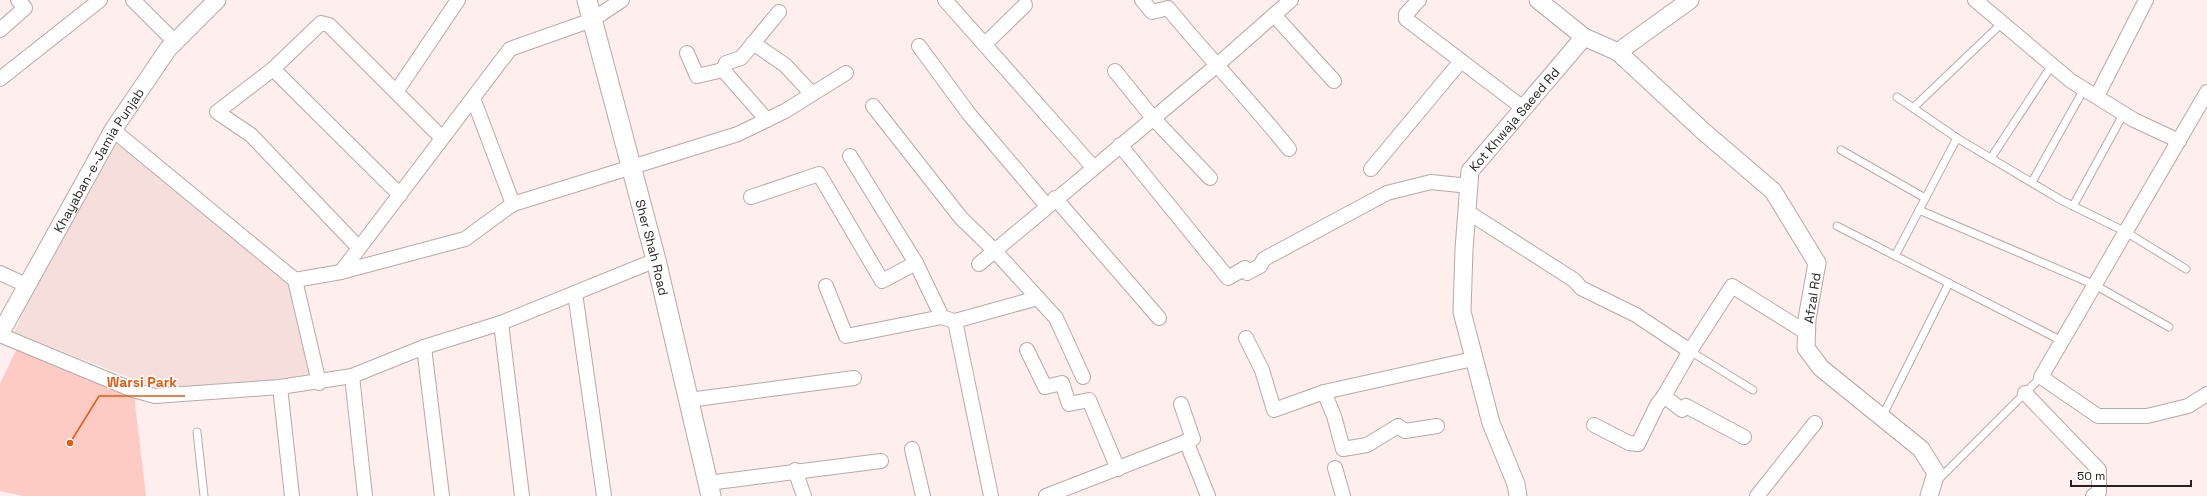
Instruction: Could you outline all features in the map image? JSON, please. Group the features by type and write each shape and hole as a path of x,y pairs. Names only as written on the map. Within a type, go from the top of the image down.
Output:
{"main road":[{"name":"Sher Shah Road","path":"587,0 656,260 709,489"}],"street":[{"path":"0,30 25,8 18,0"},
{"path":"0,79 100,0"},
{"path":"133,0 174,42"},
{"name":"Khayaban-e-Jamia Punjab","path":"0,335 26,285 113,130 168,49 217,0"},
{"path":"396,92 458,0"},
{"path":"341,272 510,49 592,20 622,0"},
{"path":"946,0 1093,167"},
{"path":"1142,0 1152,12 1168,8 1216,66 1252,103 1289,149"},
{"path":"979,264 1051,202 1216,66 1291,0"},
{"path":"1538,0 1584,37 1618,52 1690,0"},
{"path":"1974,0 2052,65 2084,89 2124,113 2179,141"},
{"path":"2097,96 2146,0"},
{"path":"1416,1 1406,14 1406,19 1523,108"},
{"path":"985,44 1026,5"},
{"path":"723,70 726,63 741,58 779,12"},
{"path":"1274,15 1334,81"},
{"path":"359,248 252,135 217,112 273,70 321,23 329,25 442,138"},
{"name":"Kot Khwaja Saeed Rd","path":"1518,496 1516,484 1491,423 1473,359 1462,312 1466,211 1470,171 1584,37"},
{"path":"753,43 785,65 812,94"},
{"path":"918,46 970,114 1159,318"},
{"name":"Afzal Rd","path":"1618,52 1703,131 1773,191 1817,263 1806,348 1821,368 1921,449 1936,473 1931,491"},
{"path":"687,53 697,76 723,70"},
{"path":"1371,169 1461,61"},
{"path":"273,70 400,195"},
{"path":"723,70 767,120"},
{"path":"1115,71 1153,118 1210,178"},
{"path":"295,280 341,272 465,239 513,204 630,166 738,134 767,120 846,73"},
{"path":"2207,92 2041,377 2098,416 2147,416 2188,406 2207,394"},
{"path":"473,98 513,204"},
{"path":"873,106 961,218 994,250 1056,318 1083,377"},
{"path":"113,130 295,280 319,383"},
{"path":"1120,145 1228,278 1245,268 1247,273 1260,266 1264,259 1387,193 1431,182 1469,186"},
{"path":"850,156 916,263 948,319 992,496"},
{"path":"751,197 819,174 882,280 916,263"},
{"path":"1466,211 1574,280 1582,288 1636,316 1690,351"},
{"path":"0,335 134,390 155,396 319,383 352,376 424,347 501,323 656,260"},
{"path":"0,273 26,285"},
{"path":"826,286 846,336 948,319 1038,298"},
{"path":"1594,424 1629,443 1638,444 1657,405 1732,286 1807,333"},
{"path":"575,293 604,496"},
{"path":"501,323 522,496"},
{"path":"1246,338 1262,370 1274,410 1324,392 1473,359"},
{"path":"424,347 442,496"},
{"path":"1028,350 1045,387 1062,383 1069,404 1089,400 1118,469"},
{"path":"352,376 366,496"},
{"path":"689,400 854,378"},
{"path":"280,387 292,496"},
{"path":"1324,392 1334,416 1343,449 1367,445 1398,426 1405,431 1437,426"},
{"path":"2025,393 2099,470 2099,492 2093,496"},
{"path":"1664,396 1682,410 1686,406 1744,437"},
{"path":"1046,496 1193,439 1181,404"},
{"path":"1757,496 1815,423"},
{"path":"1186,442 1208,496"},
{"path":"912,449 923,496"},
{"path":"709,489 795,470 881,461"},
{"path":"1335,468 1343,496"},
{"path":"795,470 804,496"}],"lane":[{"path":"1913,108 2002,23"},
{"path":"1991,158 2052,65"},
{"path":"2032,182 2084,89"},
{"path":"1897,97 1957,138 2073,206 2126,232 2186,269"},
{"path":"2073,206 2124,113"},
{"path":"1895,256 1957,138"},
{"path":"1841,150 1925,198"},
{"path":"1919,210 2095,285 2170,327"},
{"path":"1837,226 2062,341"},
{"path":"1882,418 1949,283"},
{"path":"1690,351 1752,390"},
{"path":"1931,491 2041,377"},
{"path":"197,432 204,496"}],"shaded area":[{"path":"116,139 291,286 312,380 173,388 155,387 14,333 31,293"},
{"path":"18,346 134,395 146,496 23,496 0,491 0,384"}],"place":[{"name":"Warsi Park","path":"70,443"}]}
